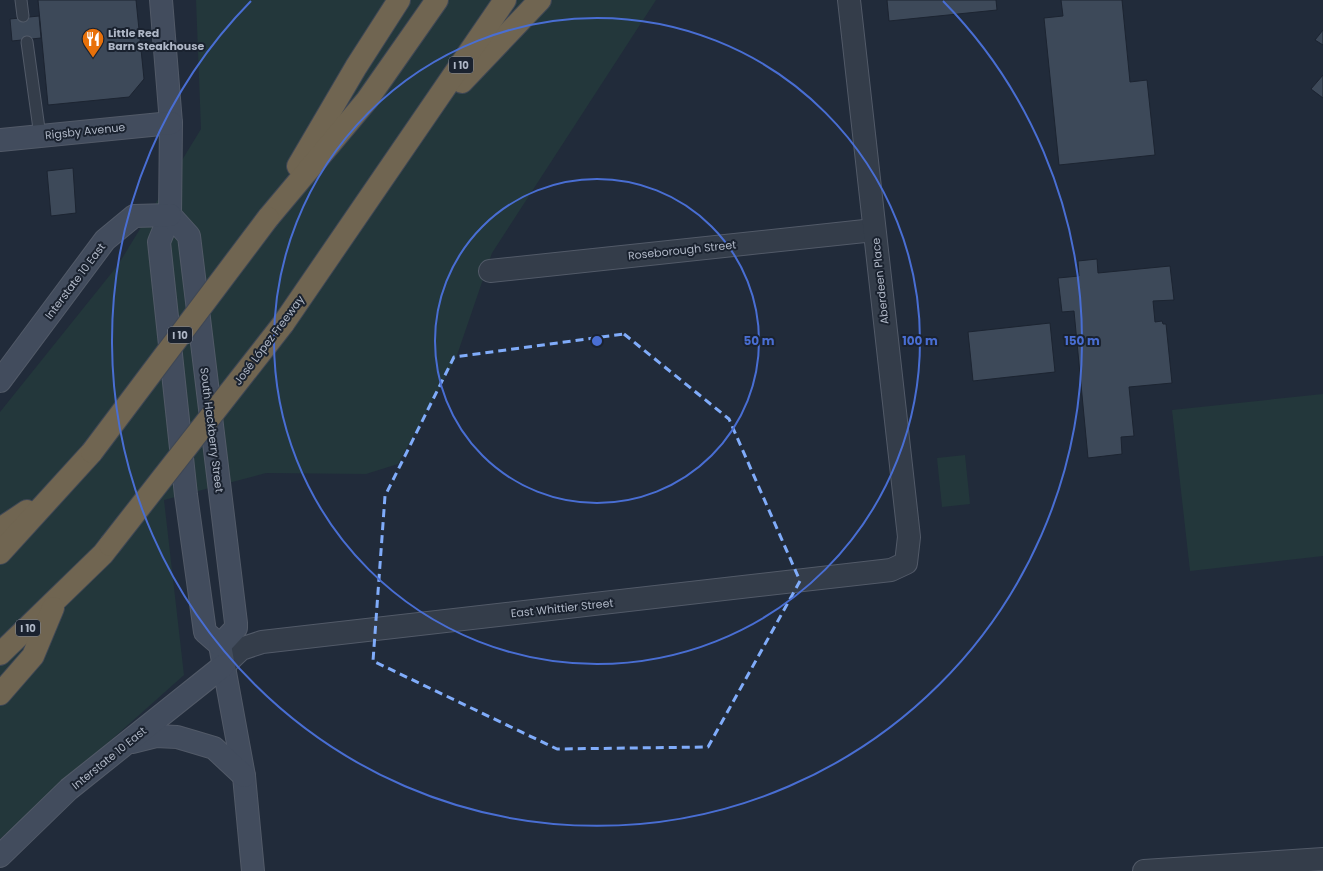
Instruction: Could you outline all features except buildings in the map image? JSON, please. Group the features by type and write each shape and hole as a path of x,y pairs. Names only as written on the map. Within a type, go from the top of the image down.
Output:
{"highway":[{"path":"268,218 356,67 399,0"},
{"name":"I 10","path":"0,553 92,452 268,218 367,100 437,0"},
{"name":"José López Freeway","path":"0,654 103,554 283,324 505,0"},
{"path":"417,129 540,0"},
{"path":"0,529 58,490"},
{"path":"0,694 33,656 55,602"}],"main road":[{"path":"161,0 171,123 170,215 159,242 186,495 205,632 222,656 244,776 253,871"},
{"name":"Rigsby Avenue","path":"0,140 171,123"},
{"name":"Interstate 10 East","path":"0,381 105,240 134,216 170,215"},
{"name":"South Hackberry Street","path":"170,215 189,236 236,622 236,628 222,656"},
{"name":"Interstate 10 East","path":"0,856 69,789 126,744 222,656"},
{"path":"126,744 156,736 177,737 214,748 244,776"}],"street":[{"name":"Aberdeen Place","path":"849,0 909,537 906,563"},
{"name":"Roseborough Street","path":"490,271 874,230"},
{"name":"East Whittier Street","path":"222,656 262,642 891,570 906,563"},
{"path":"1144,871 1200,869 1323,859"}],"lane":[{"path":"21,0 23,16"},
{"path":"27,42 40,136"}],"highlighted area":[{"path":"624,334 729,419 800,581 708,747 557,749 373,661 385,496 454,357"}],"green space":[{"path":"196,0 656,0 492,253 456,358 398,464 366,474 266,473 164,500 184,675 0,839 0,412 118,265 201,129"},
{"path":"1323,394 1323,556 1190,571 1172,410"},
{"path":"965,455 970,504 942,507 937,458"}],"place":[{"name":"Little Red Barn Steakhouse","path":"93,58"}]}
